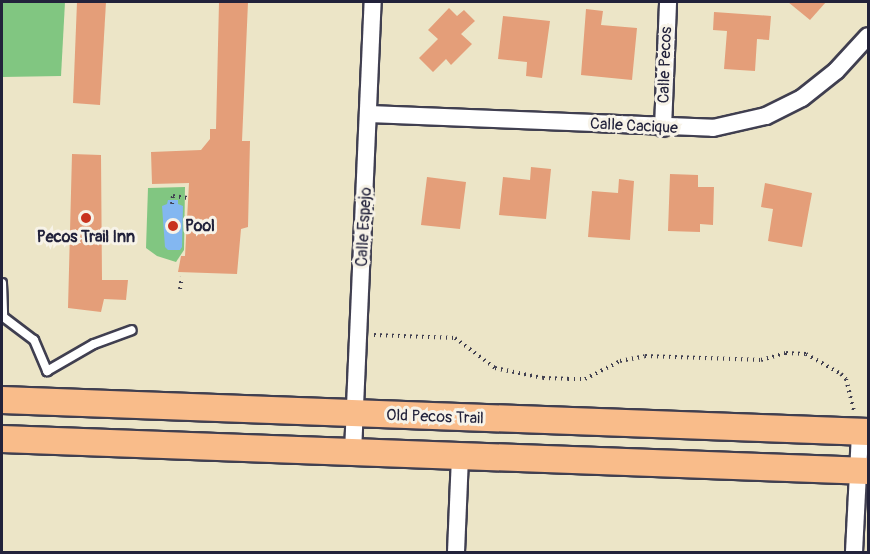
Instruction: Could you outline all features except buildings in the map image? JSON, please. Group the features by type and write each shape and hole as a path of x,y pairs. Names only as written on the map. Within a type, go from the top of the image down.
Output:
{"main road":[{"name":"Old Pecos Trail","path":"2,400 355,414 863,426"},
{"path":"2,439 864,470"}],"street":[{"name":"Calle Espejo","path":"353,452 373,2"},
{"name":"Calle Pecos","path":"663,128 668,2"},
{"name":"Calle Cacique","path":"369,114 663,128 713,128 766,116 819,86 868,36"},
{"path":"854,552 864,470 863,426"},
{"path":"456,552 460,456"}],"lane":[{"path":"2,283 2,317 34,340 47,371 94,344 132,330"}],"path":[{"path":"172,204 173,196 188,198"},
{"path":"180,289 182,277"},
{"path":"359,335 455,338 495,368 543,378 585,379 620,361 645,356 761,360 786,353 806,354 846,379 851,406 863,426"}],"green space":[{"path":"2,2 65,2 61,76 2,77"},
{"path":"185,187 184,250 176,262 157,256 146,248 148,188"}],"water":[{"name":"Pool","path":"168,200 178,200 178,204 183,206 180,250 168,250 165,247 162,206 167,204"}],"place":[{"name":"Pecos Trail Inn","path":"86,218"},
{"name":"Pool","path":"173,226"}]}
